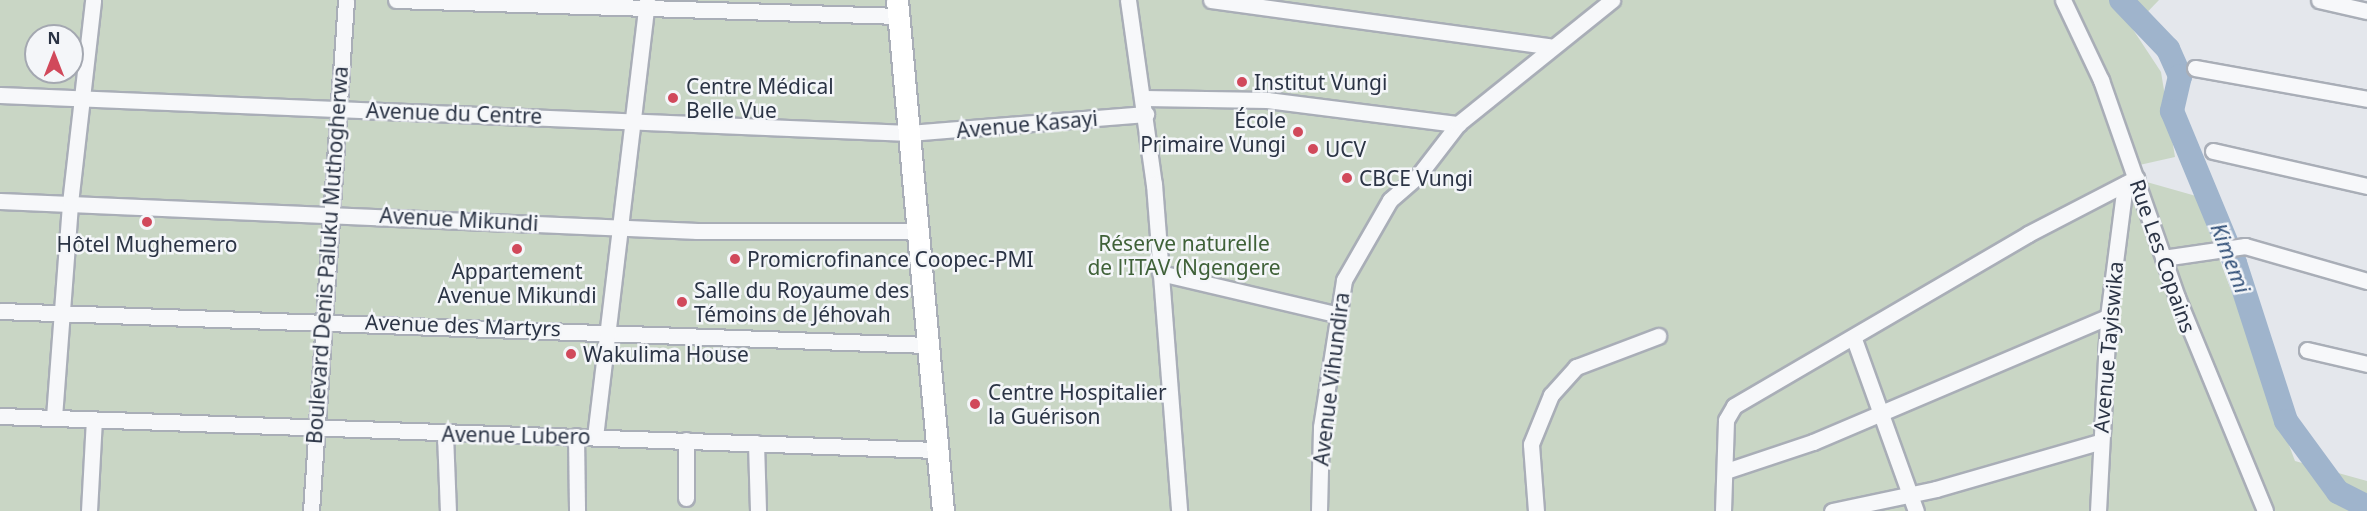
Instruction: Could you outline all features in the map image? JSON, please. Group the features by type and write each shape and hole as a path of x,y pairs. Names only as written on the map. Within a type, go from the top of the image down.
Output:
{"highway":[{"path":"898,8 926,345 943,511"}],"street":[{"path":"54,417 70,203 93,0"},
{"name":"Boulevard Denis Paluku Muthogherwa","path":"311,511 320,319 346,0"},
{"path":"396,0 898,8"},
{"path":"1128,0 1145,106 1179,511"},
{"path":"1210,0 1266,4 1549,46"},
{"name":"Avenue Vihundira","path":"1319,511 1319,453 1335,314 1344,280 1390,200 1424,168 1458,124 1549,46 1612,0"},
{"name":"Rue Les Copains","path":"2063,0 2101,80 2130,181 2265,511"},
{"path":"2319,0 2367,11"},
{"path":"595,437 605,332 636,120 646,5"},
{"path":"2195,68 2367,99"},
{"name":"Avenue du Centre","path":"0,95 909,133"},
{"name":"Avenue Kasayi","path":"909,133 1145,106 1267,100 1458,124"},
{"path":"2213,151 2367,186"},
{"path":"1723,511 1726,420 1734,406 1854,339 2028,234 2130,181"},
{"name":"Avenue Tayiswika","path":"2098,511 2099,442 2108,317 2130,181"},
{"name":"Avenue Mikundi","path":"0,201 812,234 917,231"},
{"path":"2163,258 2245,246 2367,281"},
{"path":"1160,273 1335,314"},
{"name":"Avenue des Martyrs","path":"0,311 320,319 926,345"},
{"path":"1726,471 1884,411 2108,317"},
{"path":"1536,511 1531,444 1551,395 1576,367 1658,336"},
{"path":"1854,339 1884,411 1916,511"},
{"path":"2307,350 2367,364"},
{"name":"Avenue Lubero","path":"0,416 313,431 576,436 937,450"},
{"path":"89,511 94,420"},
{"path":"445,434 448,511"},
{"path":"576,436 577,511"},
{"path":"686,440 686,498"},
{"path":"1832,511 1911,495 2099,442"},
{"path":"756,443 758,511"}],"green space":[{"name":"Réserve naturelle de l'ITAV (Ngengere","path":"0,0 2159,0 2132,28 2161,72 2175,157 2126,168 2129,177 2196,196 2295,461 2367,481 2367,511 0,511"}],"waterway":[{"name":"Kimemi","path":"2121,0 2168,49 2180,76 2172,111 2235,263 2286,421 2338,492 2367,507"}],"place":[{"name":"Institut Vungi","path":"1242,82"},
{"name":"Centre Médical Belle Vue","path":"673,98"},
{"name":"École Primaire Vungi","path":"1298,132"},
{"name":"UCV","path":"1313,149"},
{"name":"CBCE Vungi","path":"1347,178"},
{"name":"Hôtel Mughemero","path":"147,222"},
{"name":"Appartement Avenue Mikundi","path":"517,249"},
{"name":"Promicrofinance Coopec-PMI","path":"735,259"},
{"name":"Salle du Royaume des Témoins de Jéhovah","path":"682,302"},
{"name":"Wakulima House","path":"571,354"},
{"name":"Centre Hospitalier la Guérison","path":"975,404"}]}
